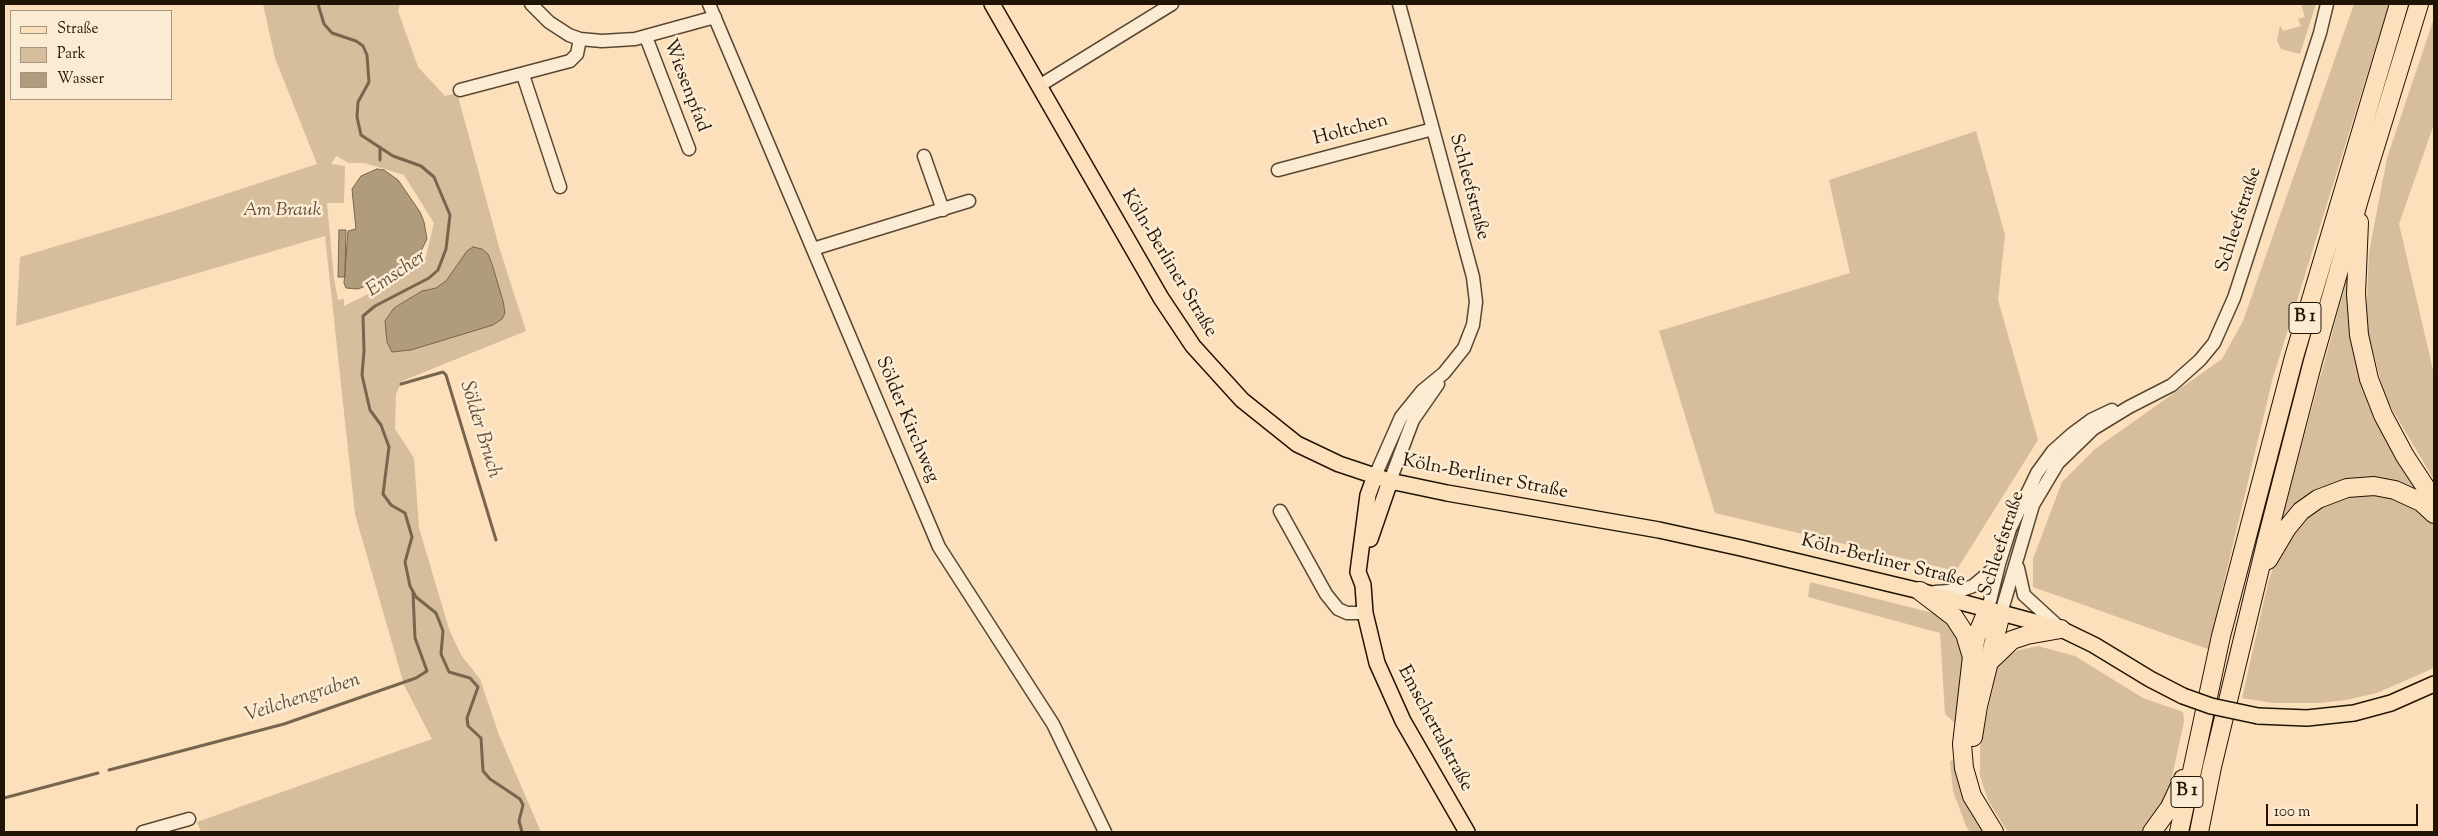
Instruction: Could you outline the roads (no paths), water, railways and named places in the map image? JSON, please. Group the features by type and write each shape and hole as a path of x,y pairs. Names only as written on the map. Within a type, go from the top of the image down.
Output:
{"highway":[{"name":"B 1","path":"2179,832 2221,636 2294,357 2399,4"},
{"name":"B 1","path":"2199,832 2212,767 2313,362 2360,196 2419,4"},
{"path":"2360,196 2356,294 2360,335 2369,379 2383,415 2405,456 2434,500"},
{"path":"2258,578 2287,528 2301,512 2332,492 2361,486 2386,488 2421,502 2434,514"},
{"path":"1920,591 1954,617 1965,634 1972,656"},
{"path":"1994,832 1976,806 1964,768 1963,729 1976,637 1995,611"},
{"path":"1995,611 1988,664 1975,724 1974,770 1986,808 2003,832"},
{"path":"1988,664 2014,640 2061,629"},
{"path":"2152,832 2170,807 2196,751"}],"main road":[{"name":"Köln-Berliner Straße","path":"992,4 1162,298 1194,346 1210,367 1242,400 1297,444 1339,464 1390,481 1447,493 1659,530 1799,561 2061,629 2094,645 2150,679 2183,696 2215,707 2258,716 2307,718 2354,713 2391,703 2434,684"},
{"name":"Emschertalstraße","path":"1375,476 1368,495 1358,572 1363,585 1365,613 1377,662 1390,695 1467,832"},
{"path":"1363,585 1372,531 1390,481"}],"street":[{"path":"532,4 556,27 580,39 616,41 646,37 715,17"},
{"name":"Sölder Kirchweg","path":"709,4 939,547 1053,724 1104,832"},
{"path":"1039,86 1172,4"},
{"name":"Schleefstraße","path":"1375,476 1402,417 1422,391 1444,373 1456,360 1469,338 1475,314 1476,296 1473,277 1399,4"},
{"name":"Schleefstraße","path":"1995,611 2017,555 2033,506 2046,479 2058,463 2093,429 2129,407 2154,396 2187,373 2214,343 2226,321 2312,60 2327,4"},
{"name":"Wiesenpfad","path":"646,37 689,149"},
{"path":"460,90 570,61 577,54 580,39"},
{"path":"523,74 560,187"},
{"name":"Holtchen","path":"1278,170 1433,129"},
{"path":"924,156 943,210"},
{"path":"813,249 969,202"},
{"name":"Schleefstraße","path":"1390,481 1413,420 1440,383 1444,373"},
{"name":"Schleefstraße","path":"1995,611 1998,564 2021,502 2049,456 2072,434 2091,420 2108,411 2129,407"},
{"path":"1280,511 1326,594 1338,609 1347,613 1365,613"},
{"path":"2017,555 2018,577 2024,595 2061,629"},
{"name":"Schleefstraße","path":"1920,591 1941,593 1968,588 1980,582 1998,564"},
{"path":"143,832 189,820"}],"water":[{"path":"377,169 384,170 398,180 420,212 427,239 421,251 386,278 358,289 346,288 344,283 348,231 356,229 352,189 361,176"},
{"path":"339,230 346,230 345,277 338,277"},
{"path":"473,247 482,249 488,254 503,301 505,313 502,319 493,325 411,350 392,352 387,342 385,321 394,308 422,291 436,288 446,281 467,251"}],"waterway":[{"name":"Emscher","path":"318,4 324,24 332,33 356,41 363,46 367,55 369,82 358,102 357,117 361,135 393,156 421,166 434,177 450,215 446,249 438,270 429,278 375,306 363,316 364,351 362,375 370,410 381,425 389,447 383,494 391,505 405,513 412,537 405,562 410,586 416,597 436,613 443,631 441,654 449,672 470,678 478,687 467,718 468,726 481,738 483,771 490,779 520,799 523,805 519,821 522,832"},
{"path":"380,148 380,160"},
{"name":"Sölder Bruch","path":"401,384 443,372 446,375 496,540"},
{"name":"Veilchengraben","path":"109,770 284,724 416,678 427,671 415,638 413,593"},
{"name":"Veilchengraben","path":"4,798 98,773"}],"park label":[{"name":"Am Brauk","path":"282,212"}]}
